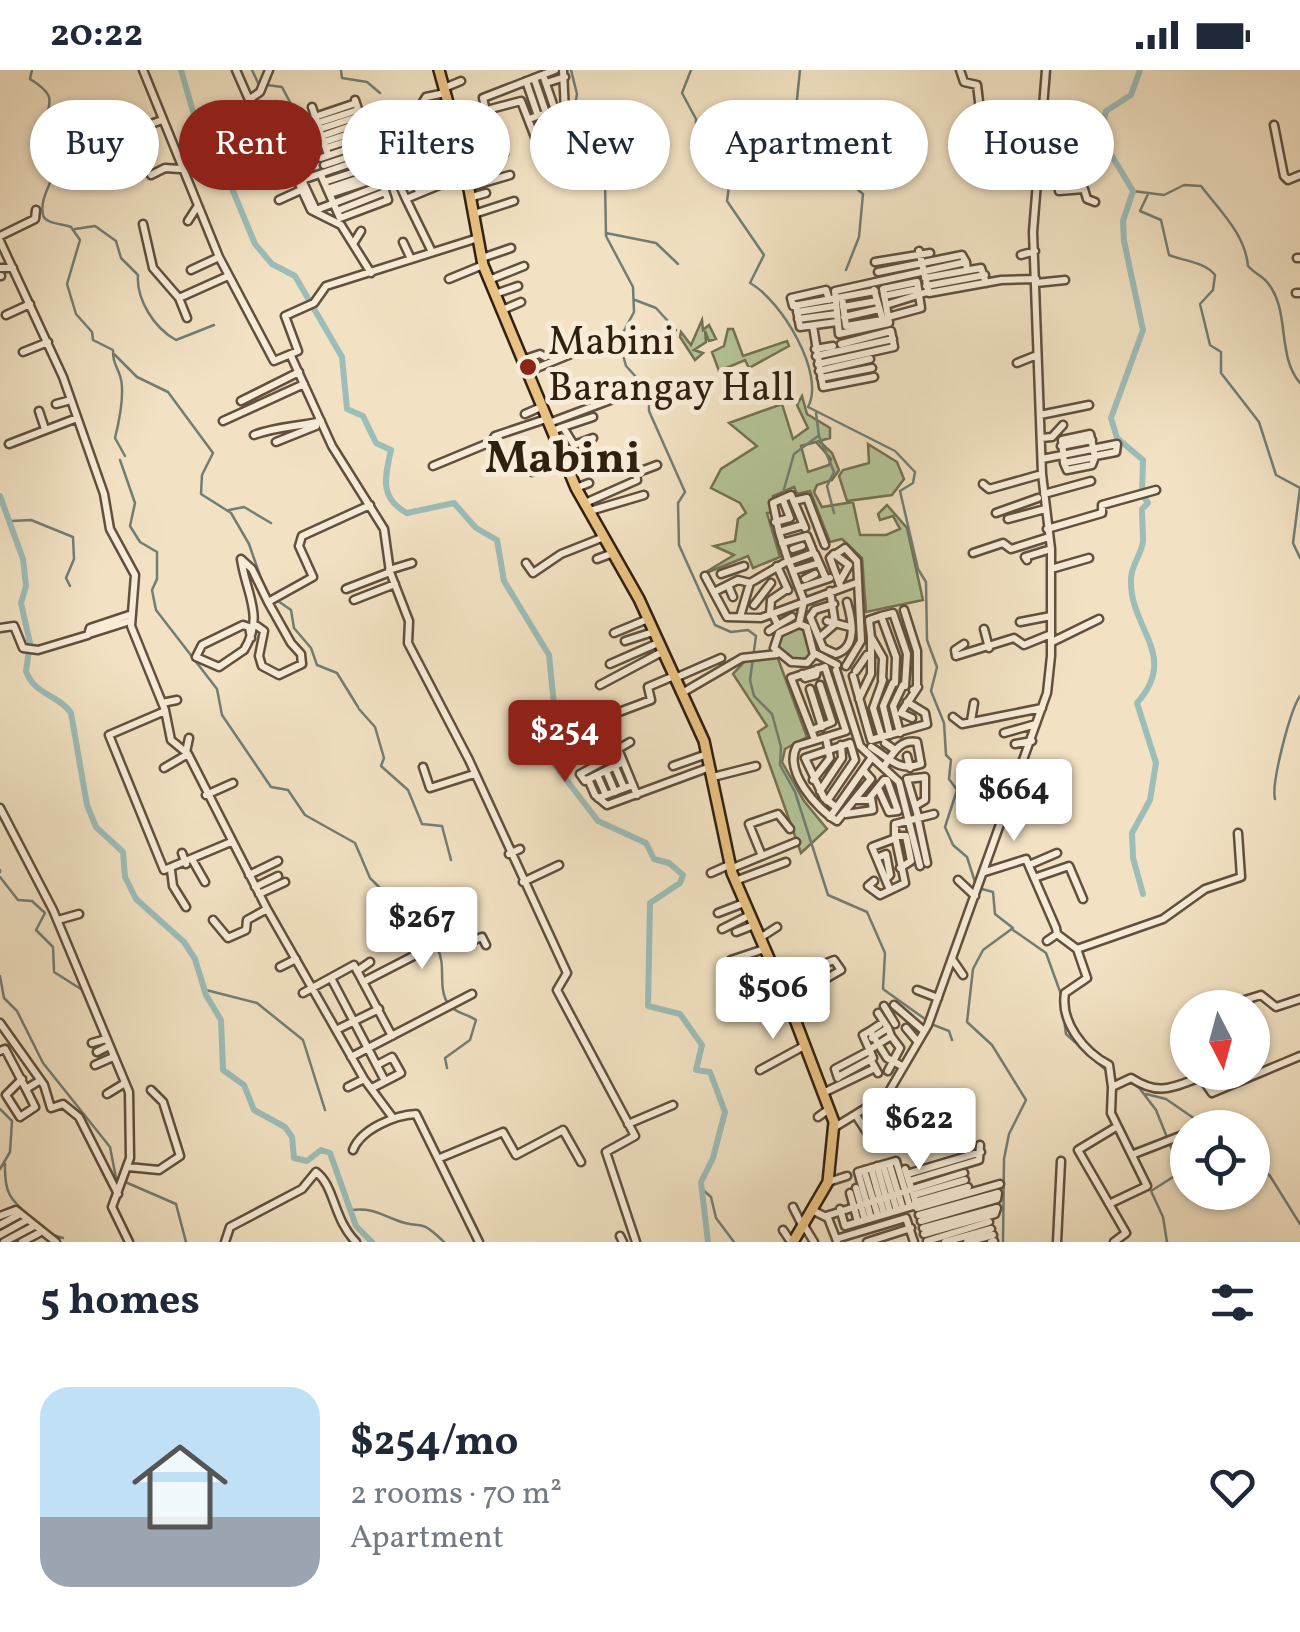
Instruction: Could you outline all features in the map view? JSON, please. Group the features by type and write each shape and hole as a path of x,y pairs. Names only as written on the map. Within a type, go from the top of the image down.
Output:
{"main road":[{"path":"439,70 447,100"},
{"path":"468,190 482,262 548,425 576,488 606,536 648,619 708,754 730,867 780,982 835,1127 838,1144 828,1183 797,1237"}],"street":[{"path":"143,70 179,166"},
{"path":"236,70 251,100"},
{"path":"254,100 269,70"},
{"path":"537,79 555,70"},
{"path":"960,70 964,82 978,84 979,100"},
{"path":"1043,100 1046,70"},
{"path":"492,94 564,74 567,100"},
{"path":"537,79 542,100"},
{"path":"537,79 542,100"},
{"path":"425,100 460,81"},
{"path":"516,85 530,119"},
{"path":"492,94 512,103 522,101"},
{"path":"492,94 493,100"},
{"path":"492,94 493,100"},
{"path":"563,100 567,97"},
{"path":"563,100 567,97"},
{"path":"298,116 320,135 302,128 298,116"},
{"path":"1274,125 1284,176 1288,180 1300,176"},
{"path":"322,137 342,161"},
{"path":"335,208 316,210 302,180 326,185 342,174"},
{"path":"326,185 342,174"},
{"path":"326,185 341,218 388,200 385,190"},
{"path":"190,190 271,360 291,356 298,348 284,317 310,305 326,286 478,238"},
{"path":"280,200 301,190 311,210 337,222 372,274"},
{"path":"335,208 345,190"},
{"path":"402,190 432,252"},
{"path":"406,199 425,190"},
{"path":"475,190 486,193"},
{"path":"835,1127 888,1095 927,1026 1042,708 1052,638 1051,549 1042,496 1034,190"},
{"path":"1059,190 1084,190 1087,199 1095,202"},
{"path":"474,214 514,201"},
{"path":"188,221 197,206"},
{"path":"36,210 36,218 0,238 71,400 104,494 110,529 135,575 130,618 164,707 172,740 187,753 267,909 364,1079 393,1118"},
{"path":"143,224 153,268 180,298 186,318"},
{"path":"352,244 361,232"},
{"path":"403,242 412,260"},
{"path":"449,279 511,248"},
{"path":"1021,254 1035,251"},
{"path":"797,312 829,319 881,303 901,268 930,253"},
{"path":"819,371 835,291 901,268 962,255 967,266"},
{"path":"191,270 219,257"},
{"path":"489,280 524,266"},
{"path":"901,268 967,266 981,268 986,279"},
{"path":"0,268 14,268"},
{"path":"901,268 986,279 1065,280"},
{"path":"890,332 881,303 901,268"},
{"path":"819,371 844,360 870,356 890,332 919,310 901,268"},
{"path":"180,298 228,276"},
{"path":"1024,286 1036,282"},
{"path":"495,294 518,286"},
{"path":"502,310 521,302"},
{"path":"6,315 30,304"},
{"path":"797,312 846,326 890,332"},
{"path":"797,312 829,319 870,356"},
{"path":"829,319 844,360"},
{"path":"1037,325 1049,325"},
{"path":"819,371 844,360 870,356 890,332"},
{"path":"23,352 48,342"},
{"path":"526,372 582,350"},
{"path":"521,360 540,354 545,357"},
{"path":"1017,362 1037,355"},
{"path":"291,356 322,423 386,535 390,571 408,615 408,643 567,973 557,990 635,1138 606,1152 636,1242"},
{"path":"819,371 844,360 870,356"},
{"path":"241,401 299,372"},
{"path":"223,421 304,384"},
{"path":"433,466 492,442 495,436 548,425 612,398"},
{"path":"56,404 71,400"},
{"path":"1040,416 1089,405"},
{"path":"525,414 541,408"},
{"path":"39,411 45,429"},
{"path":"548,425 563,427 593,417"},
{"path":"8,444 77,418"},
{"path":"254,435 280,426 292,429 322,423"},
{"path":"276,442 322,423"},
{"path":"1041,438 1052,437 1063,425"},
{"path":"563,427 574,445 593,438"},
{"path":"1090,434 1094,464 1066,469 1063,455 1062,440 1090,434"},
{"path":"532,472 574,450"},
{"path":"1042,459 1094,450"},
{"path":"587,507 637,480 636,473 657,464"},
{"path":"983,484 989,489 1042,474"},
{"path":"996,513 1090,481"},
{"path":"576,488 589,483"},
{"path":"1102,513 1102,505 1156,490"},
{"path":"587,507 644,495"},
{"path":"800,588 811,579 828,579 791,495 774,503 772,516 804,600 802,626 814,654 844,671 859,700 870,749 863,770 830,817"},
{"path":"794,501 806,497 814,515"},
{"path":"783,500 827,544 789,564"},
{"path":"268,602 314,577 299,546 302,536 370,505"},
{"path":"806,526 811,506"},
{"path":"973,553 1003,542 1011,549 1118,506"},
{"path":"1008,520 1045,509"},
{"path":"780,532 806,526 814,515"},
{"path":"782,543 796,545 814,515"},
{"path":"772,516 806,526"},
{"path":"526,563 533,574 561,554 606,536"},
{"path":"840,584 830,557 844,548 856,556 861,638 844,671 846,728 793,751 814,804 839,822 871,778 863,770"},
{"path":"1026,560 1025,557 1051,549"},
{"path":"597,559 614,553"},
{"path":"706,576 727,617 757,619 830,592 840,584 849,565 836,554"},
{"path":"1051,569 1089,558"},
{"path":"251,638 247,625 243,625 202,645 196,658 218,667 244,650 251,638 257,626 241,560 252,569 290,644 302,654 302,664 282,675 262,666 259,656 264,631 257,626"},
{"path":"346,589 412,563"},
{"path":"716,591 750,584 778,566 820,563"},
{"path":"720,574 744,566"},
{"path":"771,600 788,590 778,566"},
{"path":"732,568 734,588"},
{"path":"754,605 760,592 771,583"},
{"path":"840,584 856,583"},
{"path":"354,600 395,584"},
{"path":"740,617 750,584"},
{"path":"760,592 771,600"},
{"path":"819,638 832,635 834,604 830,592"},
{"path":"771,600 771,613 778,624"},
{"path":"834,604 811,614 823,649 840,654 851,643 847,602"},
{"path":"859,700 870,677 869,620 908,609 918,651 894,706 899,714 900,733"},
{"path":"886,739 882,706 905,686 907,654 892,613"},
{"path":"881,616 905,686 907,702 899,714"},
{"path":"1020,622 1051,616"},
{"path":"758,653 778,624 792,617"},
{"path":"0,628 14,626 29,650 130,618"},
{"path":"614,633 648,619"},
{"path":"964,644 955,650 956,656 1014,638 1024,645 1052,638 1098,619"},
{"path":"831,622 850,627"},
{"path":"771,635 802,626"},
{"path":"984,629 989,648"},
{"path":"625,641 653,632"},
{"path":"771,635 777,654"},
{"path":"871,637 883,658 882,680 873,708 895,750"},
{"path":"610,664 660,648"},
{"path":"600,685 660,648"},
{"path":"683,695 738,660 758,653 777,654 809,669"},
{"path":"809,669 814,654"},
{"path":"797,693 820,685 868,654"},
{"path":"605,728 603,718 651,700 648,686 721,658"},
{"path":"815,740 789,674 826,668 905,686"},
{"path":"844,671 860,746 870,749 887,762 902,769 922,762 916,742 895,750 887,762"},
{"path":"812,730 832,722 820,685"},
{"path":"810,689 822,727"},
{"path":"176,700 109,735 164,870 231,842"},
{"path":"827,800 856,758 886,739 928,722 924,711 907,702"},
{"path":"971,720 974,703"},
{"path":"953,717 960,724 1042,708"},
{"path":"899,714 912,718"},
{"path":"1004,733 1037,724"},
{"path":"164,768 187,753 190,738"},
{"path":"804,784 814,780 830,758 826,738"},
{"path":"1015,744 1032,740"},
{"path":"628,787 618,749 630,742"},
{"path":"836,807 820,791 806,756 851,744 856,758"},
{"path":"820,791 842,758 840,745"},
{"path":"607,795 580,774 620,753"},
{"path":"606,770 607,805 637,795 708,754"},
{"path":"907,756 910,768"},
{"path":"588,779 623,762"},
{"path":"887,762 915,817"},
{"path":"614,766 637,795"},
{"path":"670,776 756,766"},
{"path":"422,767 430,788 474,774"},
{"path":"597,775 607,795"},
{"path":"915,806 924,802 924,776 907,778 924,864"},
{"path":"856,800 871,798 883,777 891,784 898,811 889,812 878,788"},
{"path":"206,796 233,783"},
{"path":"607,795 628,787"},
{"path":"846,814 852,817 874,810 871,798"},
{"path":"0,808 58,920 125,1083 130,1116 128,1167 112,1207 129,1242"},
{"path":"762,856 750,824 778,814 790,828"},
{"path":"896,837 895,824 931,816"},
{"path":"1077,949 1163,919 1205,889 1241,877 1234,837 1238,833"},
{"path":"874,879 880,895 905,883 900,868 911,862 906,834 870,848 890,890"},
{"path":"711,873 796,842"},
{"path":"509,854 520,849"},
{"path":"182,853 204,882"},
{"path":"876,858 888,853 890,874 886,879"},
{"path":"1029,865 1058,853"},
{"path":"984,872 1024,858 1029,865 1058,934 1077,949 1087,978 1065,993 1066,1018 1074,1033 1116,1076 1157,1090 1202,1077 1212,1093 1300,1056"},
{"path":"249,876 278,861"},
{"path":"735,881 786,862"},
{"path":"523,882 559,865"},
{"path":"1034,878 1068,866 1083,899"},
{"path":"171,870 172,886 186,907"},
{"path":"257,891 281,879"},
{"path":"958,880 975,896"},
{"path":"718,913 744,902"},
{"path":"213,920 228,938 246,930 247,920 267,909"},
{"path":"58,920 79,914"},
{"path":"722,928 752,920"},
{"path":"736,932 752,920"},
{"path":"760,938 776,927"},
{"path":"363,982 458,933 466,942 482,936 486,945"},
{"path":"1047,941 1058,934"},
{"path":"730,960 764,949"},
{"path":"280,967 296,959"},
{"path":"952,959 963,974"},
{"path":"780,982 824,964 837,960 841,970 822,981 815,968"},
{"path":"357,970 370,962"},
{"path":"824,964 830,976"},
{"path":"302,994 354,966 392,1036"},
{"path":"331,978 383,1078"},
{"path":"916,990 938,998"},
{"path":"351,1057 472,994"},
{"path":"1270,1002 1276,1007 1300,999"},
{"path":"789,1011 809,1001"},
{"path":"894,1004 927,1026"},
{"path":"336,1030 378,1010"},
{"path":"840,1081 834,1069 870,1054 882,1037 881,1010"},
{"path":"870,1020 902,1066"},
{"path":"0,1023 39,1081 51,1108 63,1104 79,1117 119,1195"},
{"path":"906,1028 917,1041"},
{"path":"870,1054 882,1037"},
{"path":"92,1042 107,1042"},
{"path":"98,1052 107,1042"},
{"path":"760,1070 804,1046"},
{"path":"0,1051 5,1049 22,1079 35,1107 20,1117 6,1095 22,1079"},
{"path":"823,1094 840,1081 876,1070 870,1054"},
{"path":"96,1065 113,1057"},
{"path":"372,1088 397,1066 392,1058 376,1065"},
{"path":"1109,1204 1147,1186 1134,1154 1116,1127 1109,1103 1116,1076"},
{"path":"348,1086 364,1079"},
{"path":"26,1089 39,1081"},
{"path":"106,1094 125,1083"},
{"path":"128,1167 159,1170 180,1156 163,1102 151,1090"},
{"path":"628,1124 673,1106"},
{"path":"818,1117 829,1110"},
{"path":"352,1150 364,1133 393,1118 416,1114 479,1242"},
{"path":"857,1117 870,1137"},
{"path":"440,1158 502,1132 516,1155 560,1127 580,1162"},
{"path":"1114,1242 1126,1235 1078,1150 1116,1127"},
{"path":"1134,1154 1170,1140"},
{"path":"821,1145 838,1144"},
{"path":"1057,1242 1062,1161"},
{"path":"880,1165 991,1232"},
{"path":"880,1165 991,1232"},
{"path":"880,1165 858,1172 921,1193 996,1207 991,1232"},
{"path":"226,1242 230,1227 302,1189 316,1172 327,1182 340,1224 356,1242"},
{"path":"828,1183 848,1176"},
{"path":"812,1210 826,1216 966,1180 921,1193"},
{"path":"921,1193 1000,1184"},
{"path":"853,1191 998,1193 997,1199 921,1193"},
{"path":"921,1193 945,1242"},
{"path":"0,1216 14,1209 56,1242"},
{"path":"793,1212 797,1237"},
{"path":"826,1216 837,1240 906,1218 914,1240 904,1242"},
{"path":"0,1225 35,1229"},
{"path":"866,1242 911,1228"},
{"path":"0,1235 35,1229"},
{"path":"4,1242 35,1229"},
{"path":"22,1242 35,1229"},
{"path":"783,1230 814,1242"}],"green space":[{"path":"702,320 703,330 709,325 716,339 709,341 705,331 706,342 694,350 703,353 695,360 680,337 681,332 691,345"},
{"path":"728,329 733,329 743,356 787,341 789,346 749,368 745,360 719,371 712,352 724,346"},
{"path":"802,396 807,414 830,428 830,438 819,441 832,453 839,470 832,480 817,485 814,492 822,507 853,502 860,535 886,535 900,529 893,516 880,520 878,514 887,505 907,528 923,600 866,612 862,558 842,539 830,542 810,491 797,494 794,487 773,496 773,512 767,513 780,557 753,568 748,556 701,575 734,555 714,546 735,541 738,519 746,513 740,503 711,488 721,469 757,446 729,423 782,404 793,439 808,428 797,405","holes":["816,442 831,459 829,465 808,472 801,446"]},
{"path":"868,444 897,462 904,479 892,495 847,501 839,476 843,470 869,463"},
{"path":"804,625 813,653 808,661 790,660 775,648 779,634"},
{"path":"777,656 807,737 785,749 782,762 804,801 827,829 801,853 758,732 767,726 733,674 748,658"}],"waterway":[{"path":"32,70 30,79 49,98 46,133 55,163 43,201 43,215 51,222 71,227 80,240 67,284 76,314 92,332 93,340 113,350 122,388 115,438 125,456"},
{"path":"181,70 196,122 216,131 228,155 226,174 255,244 272,264 295,276 342,357 347,409 363,416 376,443 391,450 386,486 392,501 407,513 454,503 476,528 497,540 504,581 549,655 554,705 565,728 555,765 598,821 646,843 654,859 669,863 683,875 680,883 650,903 648,1006 680,1014 702,1045 696,1070 710,1072 725,1112 713,1158 701,1182 708,1242"},
{"path":"252,70 259,85"},
{"path":"341,70 342,78 367,82 380,93"},
{"path":"571,70 577,94 571,126 573,139 593,159 605,180 606,236 633,287 634,312 619,340 626,366 649,391 649,411 685,492 678,503 679,545 715,625 731,632 748,630 756,636 750,680 754,696 772,714 781,747 780,765 795,792 828,895 867,912 885,953 883,989 925,1019"},
{"path":"691,70 682,93 696,119 696,147 730,179 727,201 764,255 750,283 787,321 806,358 812,393 808,407 895,451 915,472 913,483 900,491 918,569 926,582 927,640 937,667 931,691 944,723 946,755 951,760 949,779 957,790 945,827 953,845 967,857 975,882"},
{"path":"800,70 793,138 796,158 805,164 821,159 863,194 859,237 846,270"},
{"path":"1140,70 1131,95 1106,111 1100,136 1133,191 1123,221 1124,241 1143,330 1111,418 1117,438 1143,460 1142,494 1148,503 1142,509 1143,541 1131,579 1132,597 1149,642 1154,670 1137,703 1156,763 1150,800 1132,833 1133,858 1143,894"},
{"path":"267,85 282,87 289,100"},
{"path":"1133,191 1164,195 1184,185 1201,186 1237,233 1248,266 1274,293 1288,359 1300,383"},
{"path":"1148,194 1140,211 1161,220 1169,255 1200,265 1215,275 1213,290 1200,304 1210,345 1221,352 1221,373 1259,422 1276,475 1300,488 1293,543 1300,558"},
{"path":"75,229 95,226 116,241 121,258 138,275 140,294 148,312 168,335 176,340 214,325"},
{"path":"606,233 656,243 678,264"},
{"path":"635,300 656,308 676,330"},
{"path":"114,354 137,377 168,392 213,453 202,475 201,494 231,513 249,544 265,590"},
{"path":"816,413 819,436 834,472 827,486 834,513"},
{"path":"784,489 794,454 818,436"},
{"path":"120,460 135,503 130,526 140,542 157,552 157,579 152,590 156,610 217,689 222,715 271,787 288,790 305,815 355,843 370,878 435,943"},
{"path":"0,496 23,559 26,586 21,603 30,643 26,671 40,690 71,713 87,805 96,827 123,852 125,877 136,899 184,942 195,959 206,995 221,1020 223,1070 244,1085 254,1110 285,1127 292,1137 294,1158 307,1161 321,1150 330,1153 356,1226 372,1242"},
{"path":"229,510 244,507 271,523"},
{"path":"11,521 31,520 73,537 74,559 66,578 70,586"},
{"path":"278,601 291,610 294,628 311,648 317,665 337,673 358,707"},
{"path":"1275,799 1282,747 1300,696"},
{"path":"359,709 375,727 384,758 381,766 408,790 422,824 442,826 451,860"},
{"path":"0,877 18,900 32,901 45,913 36,930 53,947 54,970"},
{"path":"982,889 993,892 995,914 1013,928 983,950 973,969 967,1022 992,1045 1026,1100 1009,1134 1004,1159 1003,1242"},
{"path":"1013,930 1046,953 1062,997"},
{"path":"437,948 448,1004 476,1020 470,1040 445,1058 447,1068"},
{"path":"54,972 84,991"},
{"path":"0,976 4,998 17,1011 43,1063 110,1147 116,1178 176,1204 186,1242"},
{"path":"206,990 257,1003 303,1040 325,1110"},
{"path":"1062,1005 1066,1034 1108,1072"},
{"path":"931,1024 949,1031 952,1040"},
{"path":"1137,1085 1156,1110 1181,1172 1151,1191 1163,1217 1167,1242"},
{"path":"1146,1094 1166,1099 1182,1110"},
{"path":"0,1109 12,1121 10,1152 0,1169"},
{"path":"5,1164 9,1193 40,1226"},
{"path":"1270,1176 1300,1224"},
{"path":"702,1189 711,1197 716,1218 734,1242"},
{"path":"351,1210 370,1210 424,1226 444,1242"},
{"path":"50,1234 63,1238"}],"place":[{"name":"Mabini Barangay Hall","path":"528,367"}],"district":[{"name":"Mabini","path":"563,460"}]}
